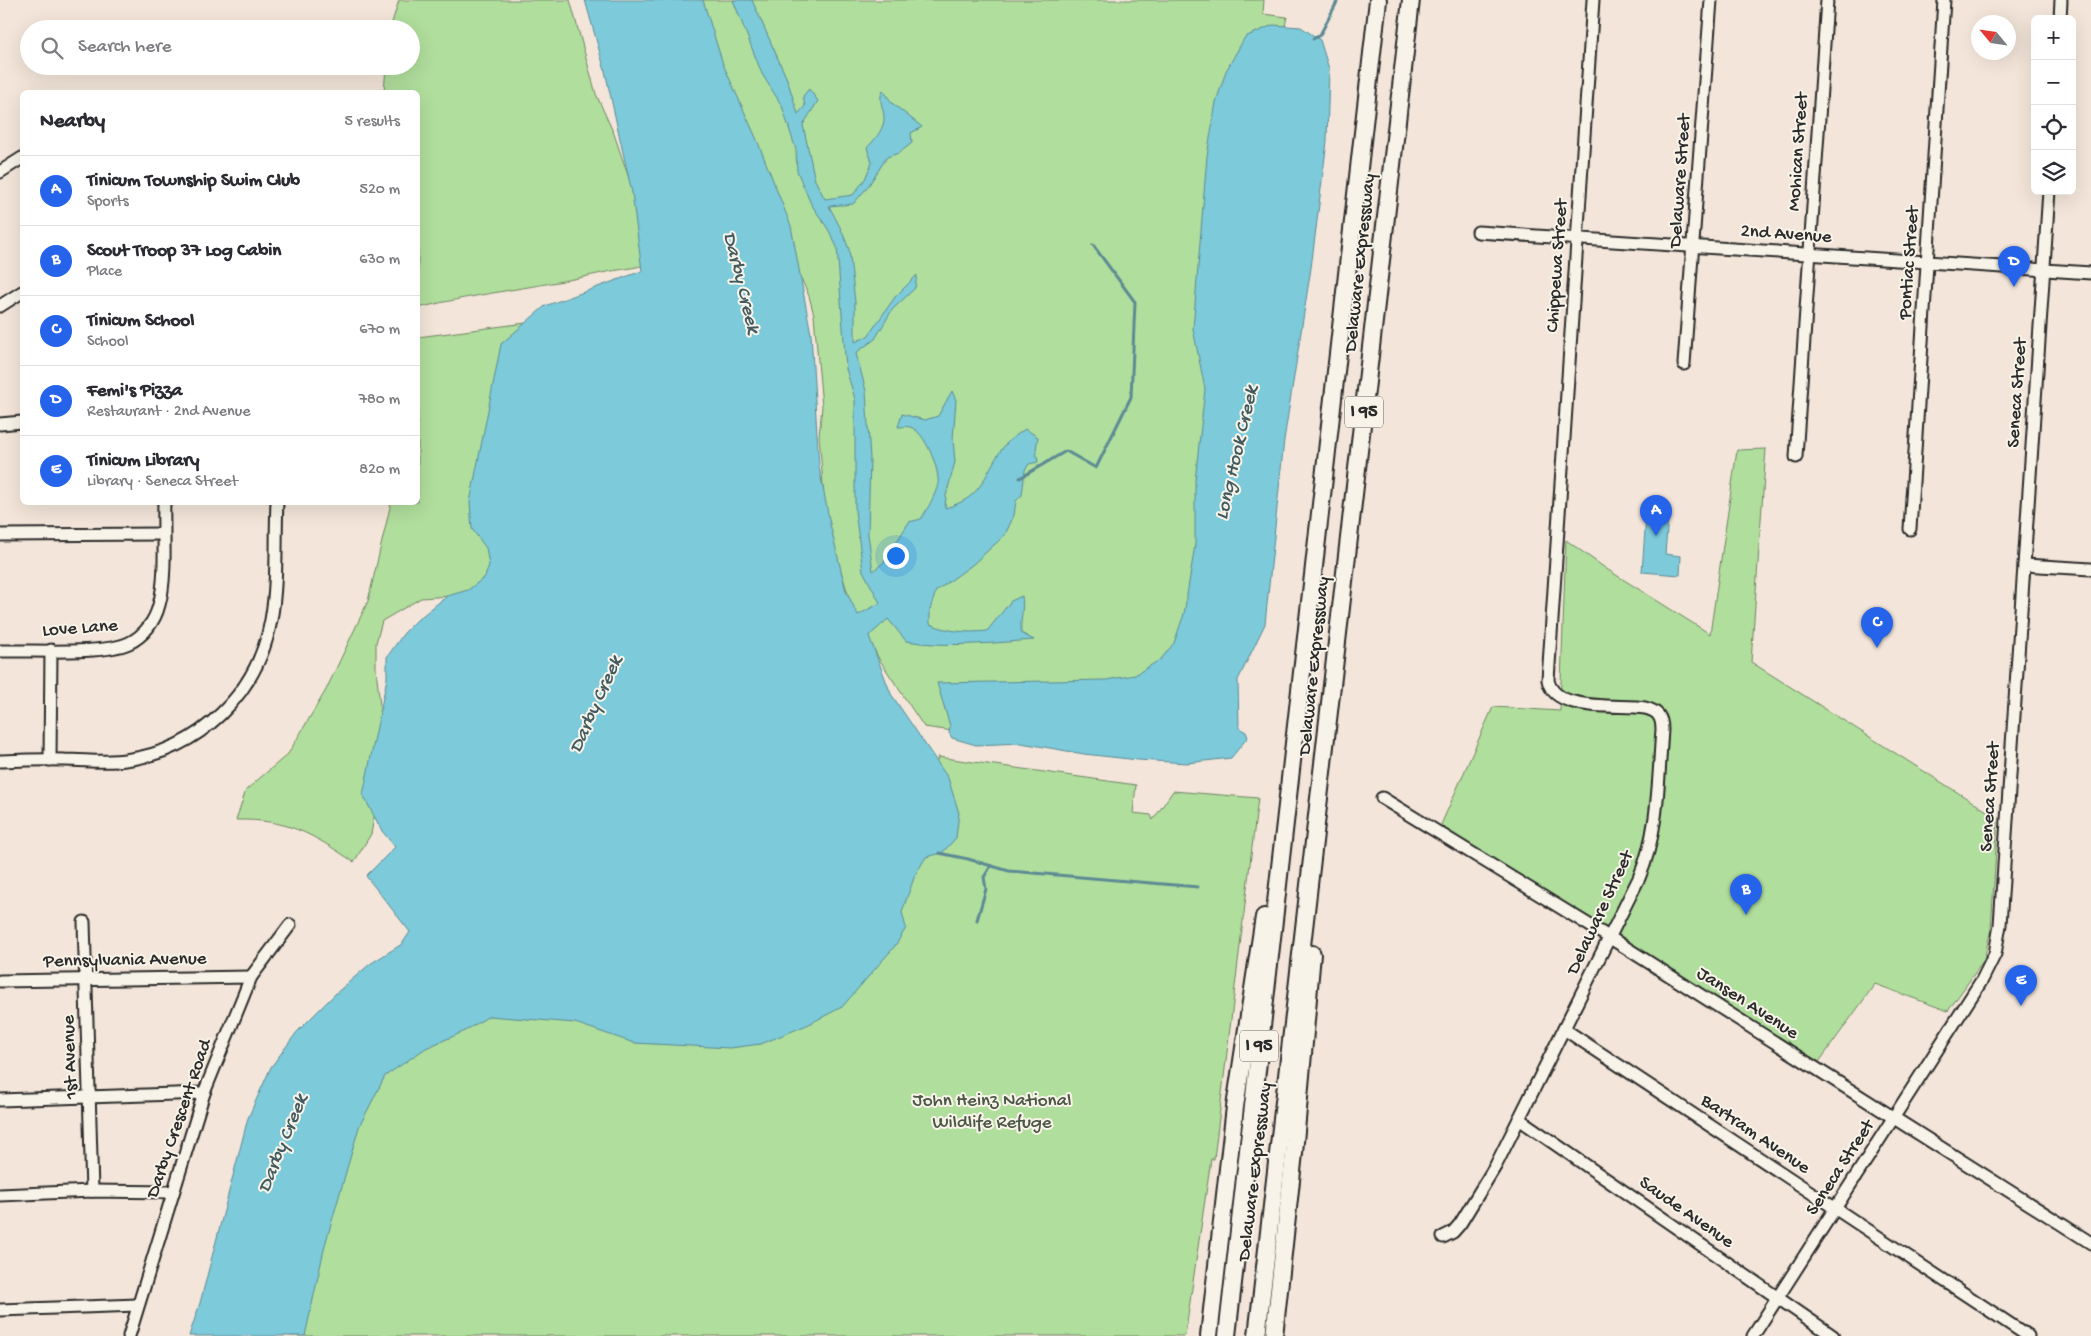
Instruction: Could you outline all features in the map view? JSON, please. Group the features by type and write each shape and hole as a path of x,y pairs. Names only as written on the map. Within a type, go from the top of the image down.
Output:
{"highway":[{"name":"Delaware Expressway","path":"1227,1336 1378,0"},
{"name":"Delaware Expressway","path":"1257,1336 1411,0"},
{"path":"1209,1336 1247,1021 1271,868 1292,757"},
{"path":"1274,1335 1294,1153 1313,941 1317,825"},
{"path":"1205,1336 1212,1314"}],"street":[{"name":"Chippewa Street","path":"1558,535 1593,0"},
{"name":"Delaware Street","path":"1684,364 1711,0"},
{"name":"Mohican Street","path":"1796,457 1827,0"},
{"name":"Pontiac Street","path":"1910,529 1944,0"},
{"path":"2060,15 2061,0"},
{"path":"0,172 20,159"},
{"name":"Seneca Street","path":"1753,1336 1986,973 1997,947 2049,195"},
{"name":"2nd Avenue","path":"1478,232 2091,273"},
{"path":"0,306 20,293"},
{"path":"0,424 20,422"},
{"name":"Love Lane","path":"0,651 112,647 128,644 141,635 152,621 160,604 164,505"},
{"path":"0,761 124,760 149,756 171,748 198,733 232,704 251,678 271,620 277,505"},
{"path":"0,535 163,534"},
{"name":"Delaware Street","path":"1443,1237 1453,1232 1460,1224 1496,1165 1639,878 1652,839 1661,720 1657,713 1650,709 1568,702 1551,689 1548,674 1558,535"},
{"path":"2024,565 2091,569"},
{"path":"50,650 50,760"},
{"name":"Jansen Avenue","path":"1382,798 1610,938 2091,1243"},
{"name":"1st Avenue","path":"84,922 92,1191"},
{"name":"Darby Crescent Road","path":"129,1336 204,1093 251,977 290,925"},
{"name":"Pennsylvania Avenue","path":"0,982 251,977"},
{"name":"Bartram Avenue","path":"1564,1029 2028,1336"},
{"path":"0,1100 204,1093"},
{"name":"Saude Avenue","path":"1519,1119 1833,1336"},
{"path":"0,1195 92,1191 172,1192"},
{"path":"0,1310 138,1305"}],"green space":[{"path":"399,0 570,0 596,94 614,134 630,181 651,263 633,268 463,298 420,308 420,90 384,90 385,75 420,75 420,20 393,20"},
{"path":"699,0 1264,0 1263,14 1287,17 1271,88 1192,625 1106,752 924,727 879,659 851,604 826,521 819,436 822,407 814,315 809,296 799,274"},
{"path":"665,305 495,593 421,598 382,621 376,643 376,668 383,769 371,834 354,862 312,836 285,825 254,820 236,820 246,790 288,754 326,690 368,601 391,505 420,505 420,337"},
{"path":"1766,449 1751,662 1998,818 1991,929 1984,960 1948,1011 1875,984 1819,1062 1440,827 1493,707 1560,711 1566,540 1605,568 1710,634 1737,450"},
{"name":"John Heinz National Wildlife Refuge","path":"938,757 1136,785 1133,813 1151,815 1153,820 1173,791 1258,798 1214,1159 1211,1159 1185,1336 290,1336 336,1180 388,1058 936,765"}],"water":[{"name":"Darby Creek","path":"585,0 703,0 723,64 757,140 791,226 811,334 819,467 846,591 858,615 880,603 863,571 855,511 855,399 846,369 837,247 828,229 811,204 797,171 796,150 782,106 762,74 733,0 752,0 787,79 798,114 805,106 803,96 809,89 818,101 803,125 815,180 825,199 853,195 865,179 872,162 867,148 880,132 884,121 881,101 883,90 892,103 922,127 911,133 912,143 899,153 887,157 867,188 853,204 829,206 849,249 855,302 855,342 868,336 895,297 917,275 915,288 892,310 875,339 856,353 866,391 870,459 868,534 873,571 884,562 909,522 921,519 931,502 938,484 937,470 926,443 916,430 910,427 898,427 902,414 925,420 938,416 952,391 956,400 953,439 955,462 946,496 945,508 959,503 977,490 998,454 1006,444 1025,429 1038,437 1036,450 1038,462 1029,464 1025,470 1022,495 1016,501 1014,515 1005,535 972,565 936,591 930,610 930,624 958,631 987,631 1011,601 1022,596 1021,633 1034,640 953,645 906,641 888,619 869,636 891,694 948,778 959,813 956,838 942,853 926,857 915,875 902,912 906,928 895,946 842,1007 807,1025 761,1044 730,1048 634,1043 575,1023 489,1016 463,1032 426,1048 385,1076 359,1127 325,1245 305,1336 189,1336 200,1303 248,1118 271,1067 297,1032 334,995 370,964 402,944 410,932 366,876 395,847 382,831 363,795 387,678 387,657 404,633 417,620 447,596 468,590 485,577 489,565 486,548 472,529 470,502 501,344 545,306 642,271 632,193 605,71"},
{"path":"1273,25 1301,27 1320,40 1329,69 1327,141 1311,268 1284,440 1265,624 1238,680 1239,728 1246,732 1248,737 1231,758 1187,763 1084,754 1021,743 976,745 952,738 949,733 950,726 937,683 1106,680 1135,675 1161,659 1174,643 1184,614 1195,545 1195,481 1205,389 1193,329 1207,156 1216,102 1226,71 1245,37"},
{"path":"1646,516 1668,517 1665,554 1681,556 1680,575 1642,572"}],"waterway":[{"name":"Long Hook Creek","path":"1313,39 1320,35 1338,0"},
{"path":"1020,478 1066,451 1096,468 1131,397 1135,302 1093,245"},
{"path":"939,853 1009,871 1198,887"},
{"path":"977,920 986,889 984,877 991,866"}],"place":[{"name":"Femi's Pizza","path":"2014,287"},
{"name":"Tinicum Township Swim Club","path":"1656,536"},
{"name":"Tinicum School","path":"1877,648"},
{"name":"Scout Troop 37 Log Cabin","path":"1746,915"},
{"name":"Tinicum Library","path":"2021,1006"}]}
